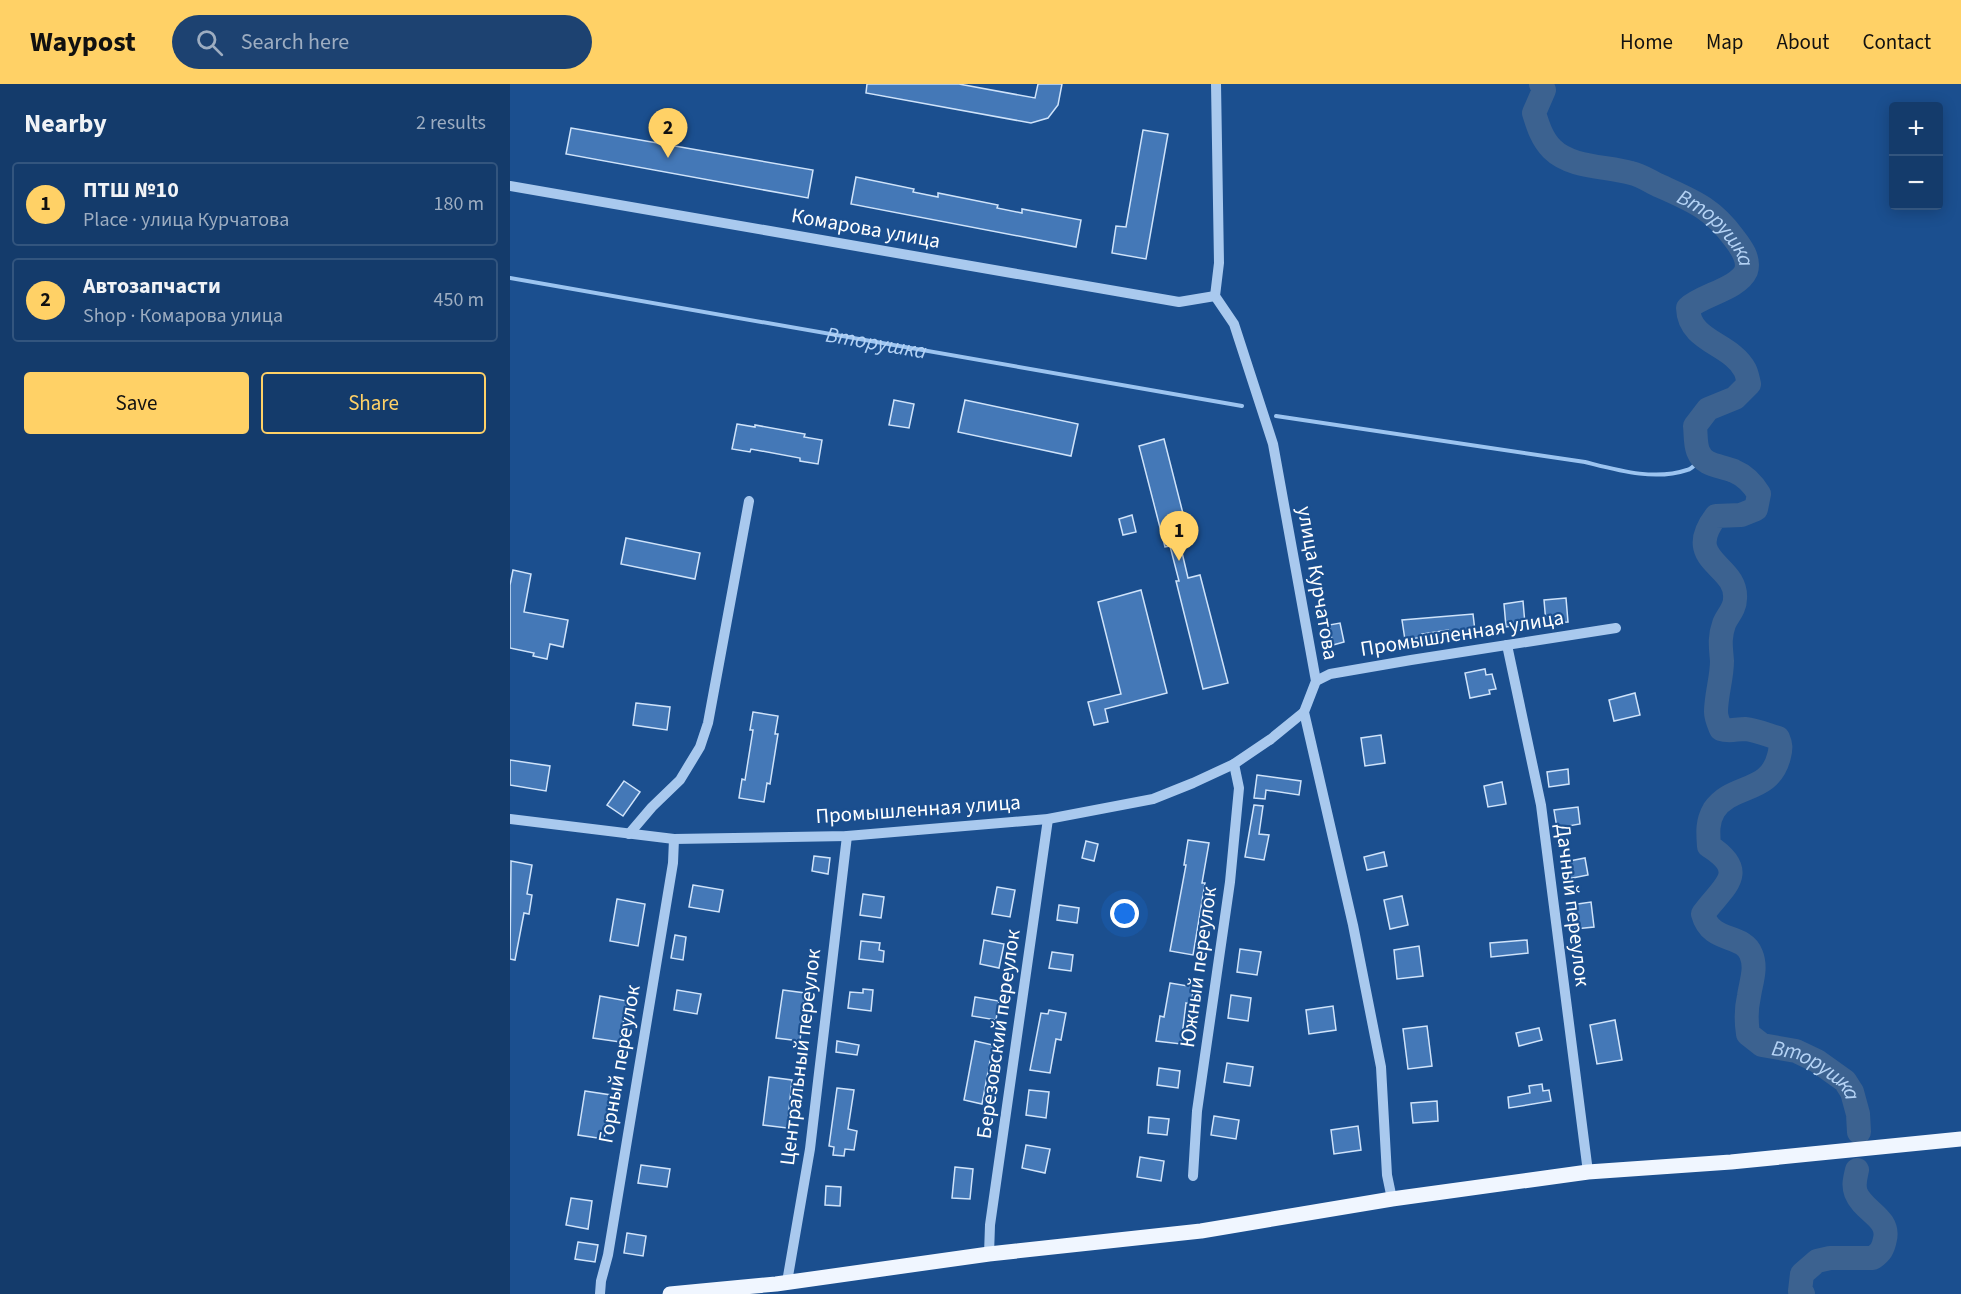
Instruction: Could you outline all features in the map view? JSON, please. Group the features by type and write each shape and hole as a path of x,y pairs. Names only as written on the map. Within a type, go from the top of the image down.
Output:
{"main road":[{"path":"670,1294 787,1282 989,1254 1200,1231 1392,1199 1588,1172 1731,1162 1961,1139"}],"street":[{"path":"1215,297 1219,263 1216,84"},
{"name":"Комарова улица","path":"510,186 1179,302 1215,297"},
{"name":"улица Курчатова","path":"1215,297 1234,324 1273,444 1316,681 1304,712"},
{"path":"629,834 652,807 680,780 700,747 708,723 749,501"},
{"name":"Промышленная улица","path":"1316,681 1330,674 1616,628"},
{"name":"Дачный переулок","path":"1507,645 1541,805 1588,1172"},
{"path":"1304,712 1353,925 1381,1067 1387,1175 1392,1199"},
{"name":"Промышленная улица","path":"510,819 674,839 847,836 1048,819 1153,799 1234,764 1271,740 1304,712"},
{"name":"Южный переулок","path":"1193,1176 1197,1111 1231,871 1239,788 1234,764"},
{"name":"Березовский переулок","path":"989,1254 990,1225 1048,819"},
{"name":"Центральный переулок","path":"787,1282 810,1149 847,836"},
{"name":"Горный переулок","path":"600,1294 673,863 674,839"}],"building":[{"path":"867,84 959,84 1035,98 1038,84 1062,84 1058,105 1048,118 1031,123 866,93"},
{"path":"571,128 813,170 808,198 566,154"},
{"path":"1143,130 1168,134 1146,259 1112,253 1116,226 1126,227"},
{"path":"856,177 914,189 913,192 938,197 938,193 998,205 997,208 1022,213 1022,209 1081,220 1076,247 851,204"},
{"path":"894,400 914,404 909,428 889,425"},
{"path":"965,400 1078,424 1071,456 958,432"},
{"path":"737,424 805,434 804,437 822,440 818,464 800,461 800,458 751,449 750,452 732,449"},
{"path":"1164,439 1190,541 1180,544 1188,578 1200,575 1228,683 1203,689 1176,581 1179,581 1170,546 1165,547 1139,446"},
{"path":"1132,515 1136,532 1123,535 1119,519"},
{"path":"626,538 700,553 695,579 621,564"},
{"path":"513,570 531,574 524,612 568,620 563,647 550,644 547,659 533,656 534,653 510,648 510,585"},
{"path":"1141,590 1167,693 1105,709 1108,722 1094,725 1088,702 1121,694 1098,602"},
{"path":"1566,598 1568,622 1546,623 1544,600"},
{"path":"1523,601 1525,624 1506,627 1504,604"},
{"path":"1473,614 1475,631 1448,635 1448,630 1422,634 1423,637 1405,640 1402,620"},
{"path":"1340,623 1344,642 1333,645 1329,625"},
{"path":"1485,669 1486,675 1492,674 1496,689 1489,690 1490,694 1470,698 1465,673"},
{"path":"1635,693 1640,715 1614,721 1609,700"},
{"path":"636,703 670,707 667,730 633,725"},
{"path":"753,712 778,716 775,734 778,734 770,784 767,783 764,802 739,798 742,779 745,780 753,730 750,730"},
{"path":"1381,735 1385,763 1365,766 1361,738"},
{"path":"510,760 550,766 546,791 510,785"},
{"path":"1568,769 1569,784 1549,787 1547,772"},
{"path":"1257,775 1301,781 1299,795 1266,790 1265,799 1254,798"},
{"path":"624,781 640,792 623,816 607,805"},
{"path":"1502,782 1506,804 1488,807 1484,786"},
{"path":"1254,805 1263,806 1259,834 1269,835 1264,860 1245,857"},
{"path":"1578,807 1580,824 1557,828 1554,810"},
{"path":"1188,840 1209,843 1193,955 1170,951 1186,865 1184,865"},
{"path":"1086,841 1098,844 1094,861 1082,858"},
{"path":"1384,852 1387,866 1367,870 1364,857"},
{"path":"814,856 830,858 828,874 812,871"},
{"path":"1585,858 1588,875 1567,879 1564,862"},
{"path":"511,861 532,865 527,894 532,895 529,914 524,913 515,960 510,959"},
{"path":"693,885 723,890 719,912 689,907"},
{"path":"997,887 1015,890 1010,917 992,914"},
{"path":"863,894 884,897 881,918 860,915"},
{"path":"1402,896 1408,925 1390,929 1384,900"},
{"path":"617,899 645,904 638,946 610,941"},
{"path":"1591,902 1594,927 1575,929 1571,905"},
{"path":"1059,905 1079,908 1077,923 1057,920"},
{"path":"675,935 686,937 683,960 671,958"},
{"path":"984,940 1004,944 999,968 980,964"},
{"path":"1527,940 1528,953 1491,957 1490,943"},
{"path":"861,941 880,943 879,950 884,951 883,962 859,959"},
{"path":"1419,946 1423,976 1397,979 1394,950"},
{"path":"1240,949 1261,952 1257,975 1237,972"},
{"path":"1052,952 1073,955 1071,971 1049,968"},
{"path":"1170,983 1194,987 1191,1004 1186,1003 1181,1044 1156,1041 1160,1016 1164,1017"},
{"path":"863,989 873,990 871,1011 848,1008 850,992 863,993"},
{"path":"677,990 701,994 697,1014 674,1010"},
{"path":"783,990 805,993 800,1041 776,1038"},
{"path":"1231,995 1251,998 1248,1021 1228,1018"},
{"path":"600,996 627,1001 620,1042 593,1038"},
{"path":"975,997 999,1001 996,1020 972,1016"},
{"path":"1333,1006 1336,1030 1309,1034 1306,1010"},
{"path":"1049,1010 1066,1013 1061,1040 1056,1039 1050,1073 1030,1070 1041,1013 1048,1014"},
{"path":"1615,1020 1622,1060 1597,1064 1590,1025"},
{"path":"1427,1026 1432,1066 1408,1069 1403,1029"},
{"path":"1539,1028 1542,1040 1519,1046 1516,1033"},
{"path":"837,1041 859,1045 857,1055 836,1052"},
{"path":"975,1041 993,1045 982,1104 964,1100"},
{"path":"1227,1063 1253,1067 1250,1086 1224,1082"},
{"path":"1159,1068 1180,1071 1178,1088 1157,1085"},
{"path":"769,1077 792,1080 787,1128 763,1125"},
{"path":"1542,1084 1543,1091 1549,1090 1551,1101 1509,1108 1508,1097 1530,1093 1529,1086"},
{"path":"837,1088 854,1090 848,1129 857,1131 854,1150 845,1149 844,1156 833,1155 834,1147 829,1146"},
{"path":"1029,1090 1049,1092 1046,1118 1026,1115"},
{"path":"585,1091 611,1095 604,1139 578,1135"},
{"path":"1437,1101 1438,1121 1413,1123 1411,1103"},
{"path":"1214,1116 1239,1120 1236,1139 1211,1135"},
{"path":"1149,1117 1169,1119 1167,1135 1148,1133"},
{"path":"1358,1126 1361,1150 1334,1154 1331,1130"},
{"path":"1026,1145 1050,1149 1045,1173 1022,1168"},
{"path":"1140,1157 1164,1161 1161,1181 1137,1177"},
{"path":"641,1165 670,1169 667,1187 638,1183"},
{"path":"955,1167 973,1169 970,1199 952,1198"},
{"path":"826,1186 841,1187 840,1206 825,1205"},
{"path":"571,1198 592,1201 588,1229 566,1225"},
{"path":"627,1233 646,1236 643,1256 624,1253"},
{"path":"578,1242 598,1245 595,1262 575,1259"}],"waterway":[{"name":"Вторушка","path":"1541,84 1544,90 1534,113 1543,137 1552,149 1569,160 1638,175 1692,201 1718,219 1739,245 1746,258 1746,271 1736,283 1688,308 1695,328 1739,361 1745,370 1749,384 1735,398 1708,409 1695,426 1696,445 1704,460 1742,475 1759,494 1756,509 1741,515 1716,516 1707,531 1705,543 1707,553 1734,587 1735,599 1721,634 1722,667 1716,706 1717,719 1721,729 1758,731 1778,738 1780,749 1774,768 1768,777 1722,801 1712,814 1708,828 1709,846 1722,856 1731,872 1724,888 1703,914 1713,930 1747,947 1753,959 1754,970 1747,1010 1748,1034 1762,1045 1796,1051 1817,1061 1845,1081 1852,1092 1858,1114 1859,1132"},
{"name":"Вторушка","path":"510,278 1242,406"},
{"name":"Вторушка","path":"1276,416 1585,462 1636,473 1662,475 1674,473 1691,468 1701,458"},
{"name":"Вторушка","path":"1803,1294 1800,1291 1802,1274 1817,1261 1830,1258 1873,1258 1882,1248 1885,1239 1884,1225 1864,1205 1856,1193 1854,1185 1857,1170"}],"place":[{"name":"Автозапчасти","path":"668,158"},
{"name":"ПТШ №10","path":"1179,561"}]}
